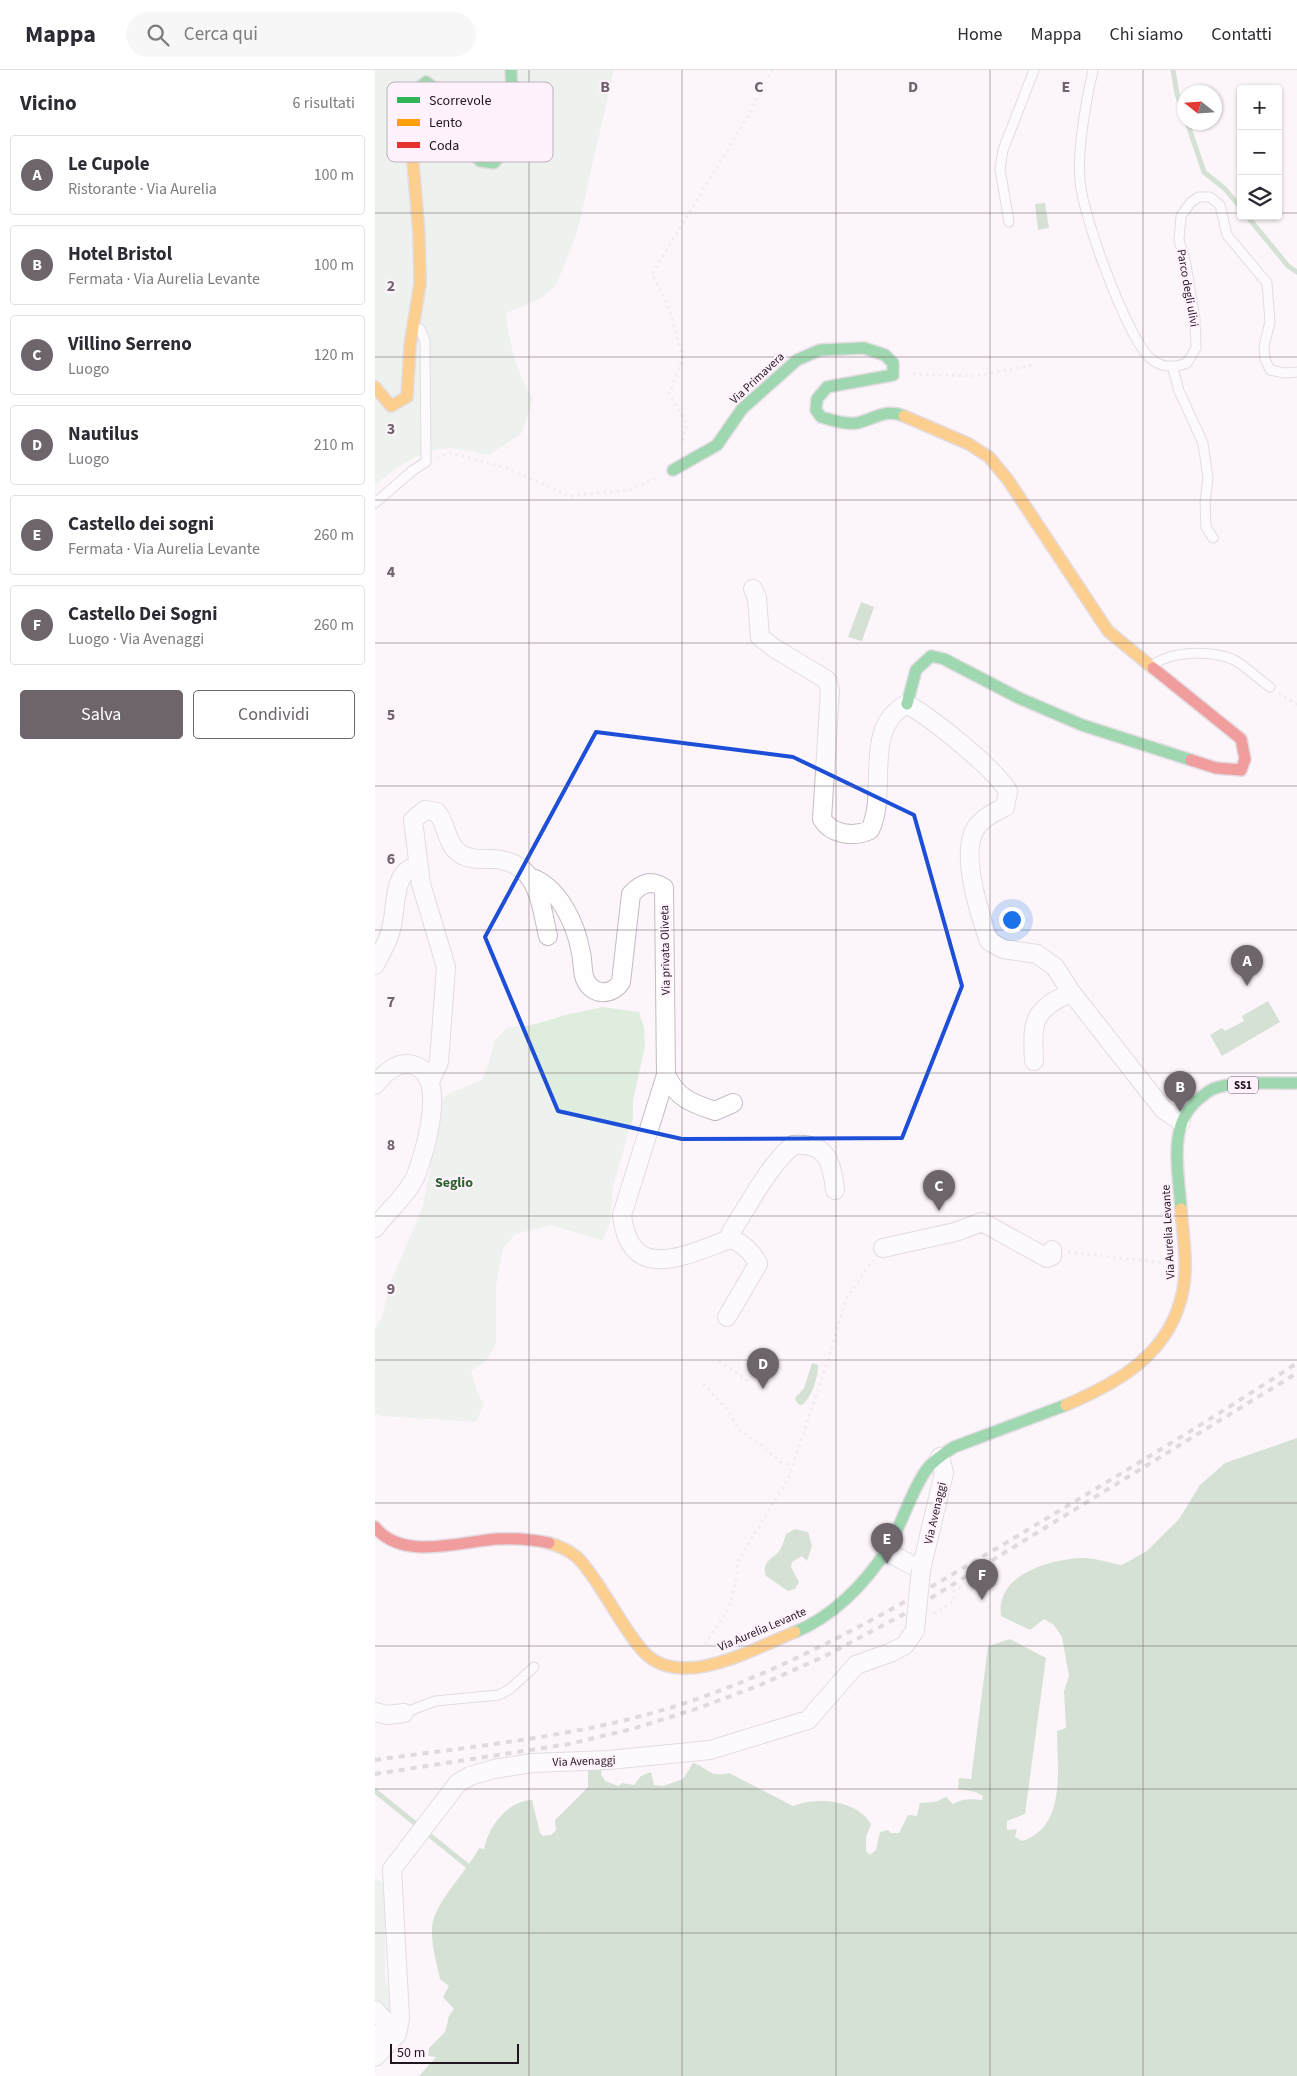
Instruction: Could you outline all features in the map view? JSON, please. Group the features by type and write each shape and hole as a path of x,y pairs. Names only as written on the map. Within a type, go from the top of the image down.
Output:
{"street":[{"path":"375,387 391,406 407,397 420,284 419,235 413,162"},
{"name":"Via Primavera","path":"673,470 717,446 742,409 769,383 797,360 820,350 864,348 885,355 893,364 893,375"},
{"path":"893,375 827,386 817,399 815,410 821,417 834,421 856,423 883,413 897,413 969,444 989,456 1008,480 1057,557 1109,631 1241,740 1245,752 1245,764 1241,770 1216,768 1082,725 1019,698 944,659 931,656 921,662 915,671 907,704"},
{"path":"753,590 757,598 760,637 774,648 827,680 830,690 821,819 827,827 853,835 869,830 874,822 879,780 879,749 886,725 898,708 907,704"},
{"path":"907,704 919,711 975,757 1000,779 1007,792 1005,807 977,825 971,843 970,871 977,908 989,941 1003,948 1037,954 1055,967 1071,992 1163,1109 1181,1122"},
{"path":"375,1228 405,1194 416,1174 430,1128 431,1079 439,1062 446,967 417,866 413,820 419,813 432,810 442,818 455,850 461,854 474,859 512,861 530,877 539,897 548,936"},
{"path":"375,965 391,932 399,880 408,868 417,866"},
{"name":"Via privata Oliveta","path":"530,877 553,890 570,919 581,952 585,978 589,987 597,992 606,993 616,989 621,982 622,959 631,894 640,885 651,882 664,888 666,1075"},
{"path":"1034,1061 1033,1031 1035,1019 1049,1004 1071,992"},
{"path":"375,1085 395,1066 408,1063 423,1067 431,1079"},
{"path":"666,1075 673,1090 694,1104 715,1111 733,1103"},
{"path":"666,1075 622,1215 624,1233 634,1251 653,1259 673,1259 730,1239 736,1240 755,1257 758,1264 727,1317"},
{"name":"Via Aurelia Levante","path":"375,1527 379,1534 394,1542 412,1546 505,1538 532,1538 564,1547 579,1556 643,1651 662,1664 683,1669 705,1667 809,1626 836,1608 868,1575 886,1551 927,1469 940,1457 954,1447 1042,1415 1107,1387 1134,1370 1172,1323 1183,1290 1185,1260 1177,1144 1181,1122 1195,1102 1212,1089 1234,1085 1297,1083"},
{"path":"730,1239 731,1232 771,1171 793,1145 815,1147 825,1155 834,1170 835,1190"},
{"path":"883,1248 955,1232 982,1222 1047,1258 1052,1256 1052,1250"},
{"name":"Via Avenaggi","path":"397,2034 400,2018 396,1977 392,1868 442,1801 458,1783 470,1776 494,1769 532,1763 609,1760 701,1751 809,1720 856,1665 893,1652 905,1645 915,1630 921,1570 944,1474 940,1457"},
{"path":"886,1551 921,1570"},
{"path":"375,1712 387,1715 404,1713"},
{"path":"375,2010 397,2034 375,2057"},
{"path":"375,2034 378,2036 375,2038"}],"lane":[{"path":"1009,222 1000,169 1003,150 1033,70"},
{"path":"1093,70 1079,178 1082,202 1117,298 1135,336 1149,357 1159,364 1173,368 1179,391 1203,443 1208,478 1205,502 1206,527 1213,538"},
{"name":"Parco degli ulivi","path":"1173,368 1187,363 1196,348 1194,310 1186,265 1179,240 1181,216 1191,202 1199,197 1210,197 1220,205 1227,235 1267,283 1270,322 1264,346 1265,359 1270,370 1284,374 1297,372"},
{"path":"375,502 412,471 426,462 425,341 415,318"},
{"path":"1152,666 1162,658 1170,656 1215,655 1233,659 1270,687"},
{"path":"404,1713 435,1702 499,1695 510,1689 533,1667"}],"path":[{"path":"682,442 687,424 669,394 683,357 668,305 652,274 748,116 772,70"},
{"path":"893,375 975,376 1035,365"},
{"path":"426,462 451,453 506,468 570,496 629,490 673,470"},
{"path":"1270,687 1297,705"},
{"path":"706,1643 729,1608 736,1581 738,1561 773,1507 793,1465 828,1360 845,1299 883,1248"},
{"path":"1052,1250 1169,1264 1185,1260"},
{"path":"719,1361 751,1383"},
{"path":"703,1384 727,1410 740,1431 760,1444 780,1462 793,1465"},
{"path":"915,1630 931,1616 954,1601 954,1591 960,1587 962,1591"}],"highlighted area":[{"path":"596,732 793,757 914,815 962,986 902,1138 682,1139 558,1111 485,937"}],"shaded area":[{"path":"375,70 614,70 577,232 563,269 555,286 540,299 506,313 515,358 522,379 533,400 521,434 489,455 460,449 424,453 398,468 375,485"},
{"path":"1045,203 1049,228 1038,230 1035,204"},
{"path":"861,602 874,607 862,641 848,637"},
{"path":"1268,1001 1280,1022 1222,1056 1210,1035 1222,1028 1225,1031 1244,1021 1242,1016"},
{"path":"602,1007 639,1012 644,1028 645,1046 633,1100 633,1118 613,1186 610,1223 603,1241 551,1225 515,1234 503,1249 496,1286 496,1343 487,1360 471,1371 476,1389 484,1405 476,1422 381,1416 375,1414 375,1329 382,1317 391,1281 422,1209 430,1171 434,1110 446,1095 482,1080 494,1041 508,1027 530,1025"},
{"path":"812,1363 818,1365 814,1387 806,1402 802,1405 798,1404 795,1398 804,1388"},
{"path":"1297,1438 1297,2076 419,2076 436,2057 428,2056 429,2048 445,2032 449,2016 454,2009 443,1997 449,1986 440,1979 433,1948 432,1929 434,1919 444,1898 479,1848 484,1849 486,1840 500,1816 515,1805 523,1801 532,1800 540,1833 543,1836 551,1835 556,1830 555,1820 588,1787 588,1769 602,1769 601,1774 605,1781 618,1786 622,1783 634,1785 641,1776 651,1772 654,1785 663,1786 683,1779 693,1763 712,1773 729,1773 793,1806 813,1801 836,1802 846,1805 865,1816 871,1824 866,1837 866,1851 870,1855 876,1850 880,1832 888,1830 891,1833 899,1833 908,1815 917,1816 920,1803 935,1802 946,1797 953,1804 967,1799 982,1800 983,1796 976,1792 958,1789 959,1778 971,1779 988,1646 1010,1639 1046,1658 1025,1814 1007,1821 1007,1830 1017,1829 1015,1837 1022,1841 1036,1834 1046,1823 1053,1810 1058,1778 1057,1731 1066,1728 1064,1691 1069,1676 1062,1637 1054,1625 1044,1619 1030,1630 1001,1616 1001,1602 1006,1590 1026,1572 1053,1562 1085,1558 1122,1565 1147,1551 1179,1519 1200,1485 1225,1463"},
{"path":"795,1529 808,1532 812,1546 807,1561 802,1556 792,1562 791,1567 799,1582 795,1589 788,1591 766,1576 765,1567 766,1563 780,1550 786,1534"},
{"path":"375,1878 385,1884 385,1977 394,2018 375,2045"}],"waterway":[{"path":"1173,70 1177,94"},
{"path":"1190,130 1204,172 1225,189 1237,203"},
{"path":"1250,220 1288,266 1297,272"},
{"path":"375,1791 469,1867"}],"railway":[{"path":"375,1760 535,1738 613,1723 691,1701 777,1667 859,1627 939,1582 1159,1450 1297,1363"},
{"path":"375,1774 569,1744 632,1729 699,1708 760,1685 823,1657 908,1612 1297,1373"}],"traffic: fast":[{"path":"511,70 512,82"},
{"path":"487,162 495,162"},
{"path":"673,470 717,445 742,409 797,360 820,350 864,348 885,355 893,363 893,375 827,387 817,399 816,410 821,417 839,422 857,423 891,413 904,416"},
{"path":"907,704 916,670 931,656 944,659 1019,698 1082,725 1191,760"},
{"path":"1181,1209 1177,1150 1182,1121 1189,1109 1208,1092 1222,1086 1243,1083 1297,1083"},
{"path":"795,1632 809,1626 834,1609 868,1576 891,1542 921,1478 936,1460 954,1447 1066,1405"}],"traffic: slow":[{"path":"375,387 391,406 407,397 410,345 420,284 419,235 413,162"},
{"path":"904,416 969,444 989,457 1008,480 1108,631 1153,668"},
{"path":"1066,1405 1124,1375 1155,1348 1167,1331 1177,1312 1183,1290 1185,1250 1181,1209"},
{"path":"549,1543 572,1553 582,1563 642,1650 658,1662 676,1668 717,1663 795,1632"}],"traffic: jam":[{"path":"1153,668 1241,739 1245,759 1241,770 1216,768 1191,760"},
{"path":"375,1527 386,1537 400,1544 415,1547 432,1547 503,1539 549,1543"}],"place":[{"name":"Le Cupole","path":"1247,986"},
{"name":"Hotel Bristol","path":"1180,1112"},
{"name":"Villino Serreno","path":"939,1211"},
{"name":"Nautilus","path":"763,1389"},
{"name":"Castello dei sogni","path":"887,1564"},
{"name":"Castello Dei Sogni","path":"982,1600"}],"district":[{"name":"Seglio","path":"454,1182"}]}
